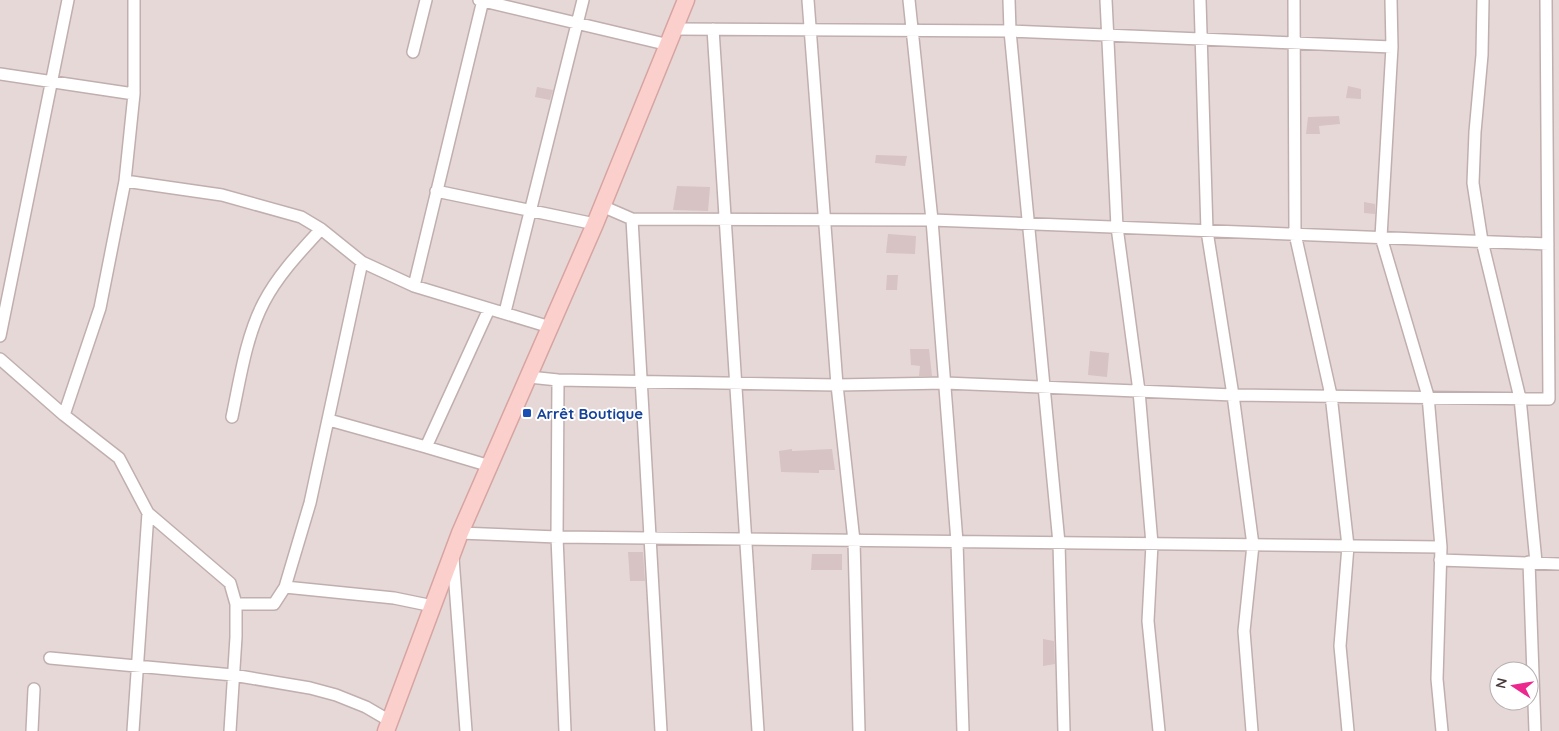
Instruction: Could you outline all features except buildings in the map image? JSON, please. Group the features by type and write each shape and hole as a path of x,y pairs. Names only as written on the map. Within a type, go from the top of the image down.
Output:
{"main road":[{"path":"388,726 460,533 595,224 686,0"}],"street":[{"path":"0,336 68,0"},
{"path":"64,415 100,308 125,180 134,94 134,0"},
{"path":"413,52 426,0"},
{"path":"414,286 482,0 669,45"},
{"path":"505,312 583,0"},
{"path":"808,0 837,385 854,541 859,731"},
{"path":"909,0 910,30 932,220 957,542 964,731"},
{"path":"1009,0 1010,31 1059,543 1064,731"},
{"path":"1106,0 1106,35 1117,227 1139,391 1152,544 1148,622 1159,731"},
{"path":"1200,0 1207,231 1233,395 1253,545 1244,631 1252,731"},
{"path":"1294,0 1294,234 1331,395 1348,546 1340,646 1348,731"},
{"path":"1391,0 1392,46 1381,237 1428,396 1441,547 1437,679 1442,731"},
{"path":"1483,0 1482,55 1475,132 1473,183 1482,241 1520,398 1532,562 1535,731"},
{"path":"529,377 558,380 837,385 945,383 1233,395 1549,399 1546,0"},
{"path":"675,29 810,28 1010,31 1392,46"},
{"path":"713,29 758,731"},
{"path":"0,74 134,94"},
{"path":"125,180 222,195 301,217 320,229 362,262 414,286 489,309 505,312 550,328"},
{"path":"436,191 595,224"},
{"path":"602,206 632,219 932,220 1548,244"},
{"path":"632,219 661,731"},
{"path":"232,417 246,352 264,303 286,268 320,229"},
{"path":"236,604 274,604 285,586 310,503 362,262"},
{"path":"426,446 489,309"},
{"path":"0,359 64,415 119,458 148,513 230,583 236,604 230,731"},
{"path":"558,380 557,538 565,731"},
{"path":"329,420 426,446 490,466"},
{"path":"133,731 148,513"},
{"path":"460,533 557,538 1441,547"},
{"path":"452,554 466,731"},
{"path":"1440,560 1559,564"},
{"path":"285,586 394,598 433,606"},
{"path":"50,658 233,675 310,688 336,695 366,708 388,726"},
{"path":"32,731 34,689"}],"shaded area":[{"path":"0,0 1559,0 1559,731 0,731"}],"place":[{"name":"Arrêt Boutique","path":"527,413"}]}
